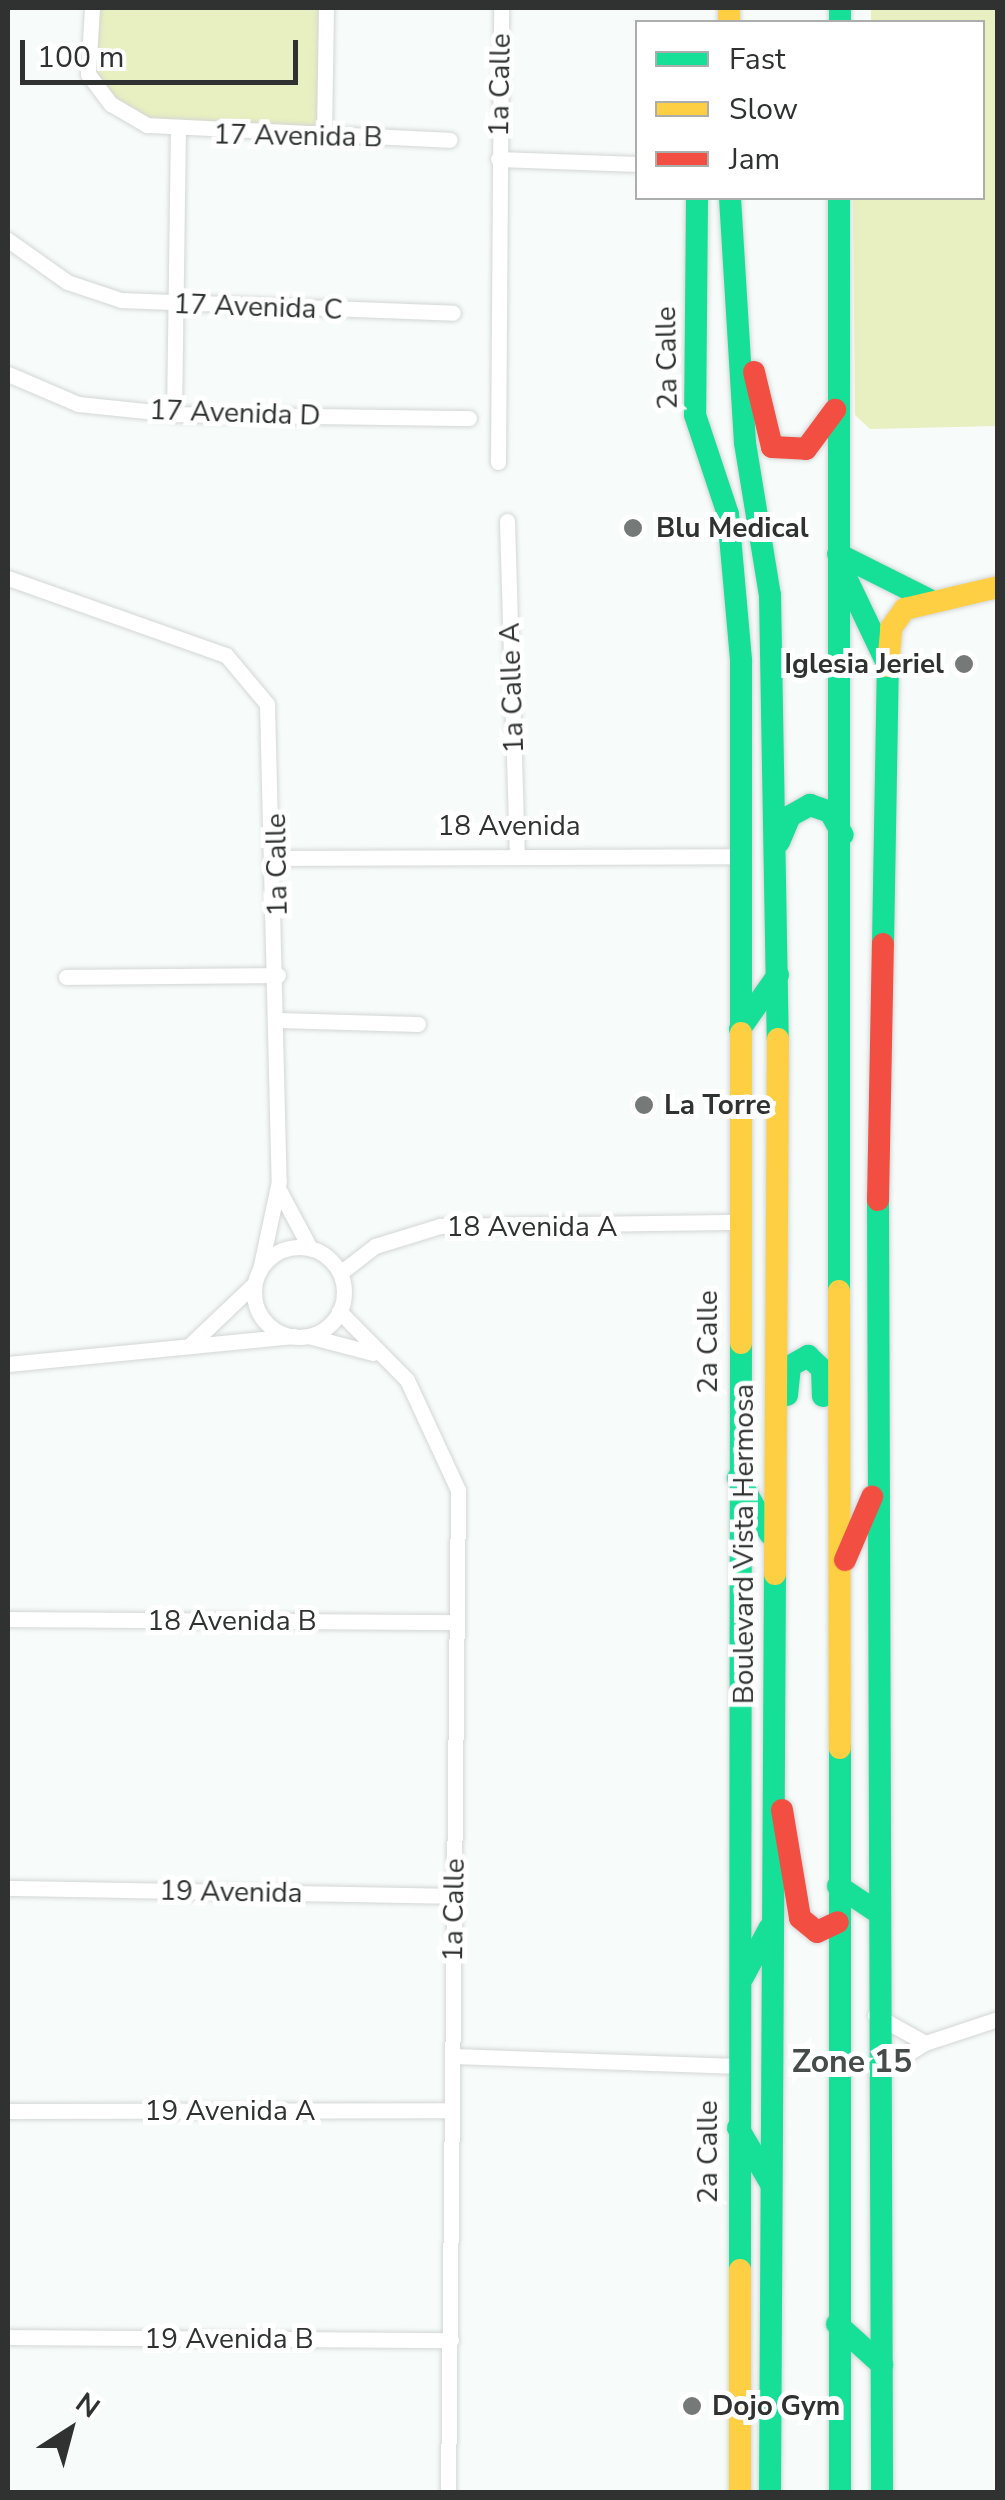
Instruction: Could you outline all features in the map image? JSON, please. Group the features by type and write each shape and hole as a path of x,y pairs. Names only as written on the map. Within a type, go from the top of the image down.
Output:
{"main road":[{"name":"2a Calle","path":"697,200 695,415 735,563 740,856 738,1478 743,1977 738,2066 740,2492"},
{"path":"730,200 730,254 772,447 806,449 835,410"},
{"path":"840,200 835,410 842,835 837,1498 840,2492"},
{"name":"Boulevard Vista Hermosa","path":"730,254 746,442 770,595 776,854 776,1792 770,2492"},
{"path":"839,559 928,599"},
{"path":"839,559 888,666"},
{"path":"882,2492 872,1497 888,666 897,616 928,599 998,588"},
{"path":"776,854 803,806 824,808 842,835"},
{"path":"740,1030 778,975"},
{"path":"773,1436 787,1412 790,1366 813,1357 823,1374 824,1470 837,1498"},
{"path":"738,1478 774,1550"},
{"path":"840,1570 872,1497"},
{"path":"776,1792 800,1918 817,1932 838,1922"},
{"path":"838,1886 874,1910"},
{"path":"743,1977 772,1924"},
{"path":"738,2128 772,2187"},
{"path":"837,2324 882,2365"}],"street":[{"name":"17 Avenida B","path":"92,8 88,74 112,104 147,125 178,133 450,140"},
{"path":"324,135 326,8"},
{"name":"1a Calle","path":"498,462 501,8"},
{"path":"174,414 178,133"},
{"path":"498,159 635,164"},
{"name":"17 Avenida C","path":"8,240 67,282 174,306 453,313"},
{"name":"17 Avenida D","path":"8,374 78,404 174,414 469,418"},
{"name":"1a Calle A","path":"507,521 517,856"},
{"name":"1a Calle","path":"8,578 226,655 267,704 278,858 279,1190 257,1277"},
{"name":"18 Avenida","path":"278,858 740,856"},
{"path":"66,977 278,975"},
{"path":"277,1020 418,1024"},
{"name":"1a Calle","path":"279,1190 310,1248"},
{"name":"18 Avenida A","path":"340,1273 374,1246 440,1226 738,1222"},
{"path":"8,1364 186,1348 301,1336 339,1311 340,1273 310,1248 281,1250 186,1348"},
{"path":"257,1277 268,1324 377,1354"},
{"name":"1a Calle","path":"339,1311 425,1408 458,1490 448,2492"},
{"name":"18 Avenida B","path":"8,1619 457,1622"},
{"name":"19 Avenida","path":"8,1888 454,1896"},
{"path":"875,2015 925,2043"},
{"path":"876,2073 925,2043 998,2019"},
{"path":"452,2056 738,2066"},
{"name":"19 Avenida A","path":"8,2111 452,2110"},
{"name":"19 Avenida B","path":"8,2337 451,2340"}],"green space":[{"path":"94,8 322,8 322,132 148,122 113,102 91,73"},
{"path":"871,8 997,8 997,426 870,429 855,415 853,200 985,200 985,20 871,20"}],"traffic: fast":[{"path":"840,8 840,20"},
{"path":"697,200 695,415 728,514 741,661 741,1033"},
{"path":"730,200 745,443 770,595 778,1039"},
{"path":"839,200 839,1291"},
{"path":"838,554 928,599"},
{"path":"841,567 884,657"},
{"path":"883,944 888,666"},
{"path":"779,842 790,816 810,805 830,812 843,835"},
{"path":"740,1029 778,975"},
{"path":"878,1200 882,2492"},
{"path":"740,2270 741,1343"},
{"path":"787,1395 790,1366 808,1356 822,1369 823,1396"},
{"path":"738,1478 770,1534"},
{"path":"770,2492 775,1574"},
{"path":"840,1748 840,2492"},
{"path":"838,1886 874,1910"},
{"path":"743,1977 769,1929"},
{"path":"738,2128 771,2184"},
{"path":"837,2324 882,2365"}],"traffic: slow":[{"path":"729,8 729,20"},
{"path":"888,666 891,628 905,609 998,587"},
{"path":"741,1033 741,1343"},
{"path":"775,1574 778,1039"},
{"path":"839,1291 840,1748"},
{"path":"740,2270 740,2492"}],"traffic: jam":[{"path":"754,372 772,447 806,449 835,410"},
{"path":"878,1200 883,944"},
{"path":"845,1560 872,1497"},
{"path":"782,1810 800,1918 817,1932 838,1922"}],"place":[{"name":"Blu Medical","path":"633,528"},
{"name":"Iglesia Jeriel","path":"964,664"},
{"name":"La Torre","path":"644,1105"},
{"name":"Dojo Gym","path":"692,2406"}],"district":[{"name":"Zone 15","path":"852,2062"}]}
